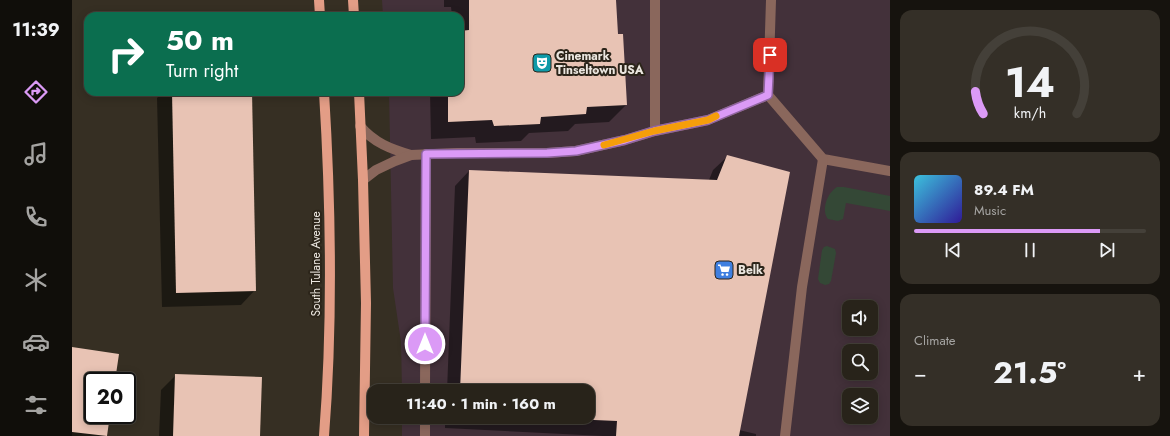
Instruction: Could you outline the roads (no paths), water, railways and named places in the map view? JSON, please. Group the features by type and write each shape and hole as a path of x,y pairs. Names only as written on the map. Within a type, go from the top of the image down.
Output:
{"main road":[{"path":"319,0 320,12"},
{"path":"353,0 354,12"},
{"name":"South Tulane Avenue","path":"324,96 328,174 330,278 328,386 324,436"},
{"path":"359,96 366,303 364,436"}],"street":[{"path":"654,131 655,0"},
{"path":"771,0 768,95 823,159 890,171"},
{"path":"363,180 376,170 411,155 576,151 625,140 654,131 708,120 768,95"},
{"path":"360,126 374,140 385,146 411,155"},
{"path":"425,384 426,154"},
{"path":"785,436 802,287 823,159"},
{"path":"425,424 425,436"}],"place":[{"name":"Cinemark Tinseltown USA","path":"542,63"},
{"name":"Belk","path":"724,270"}]}
